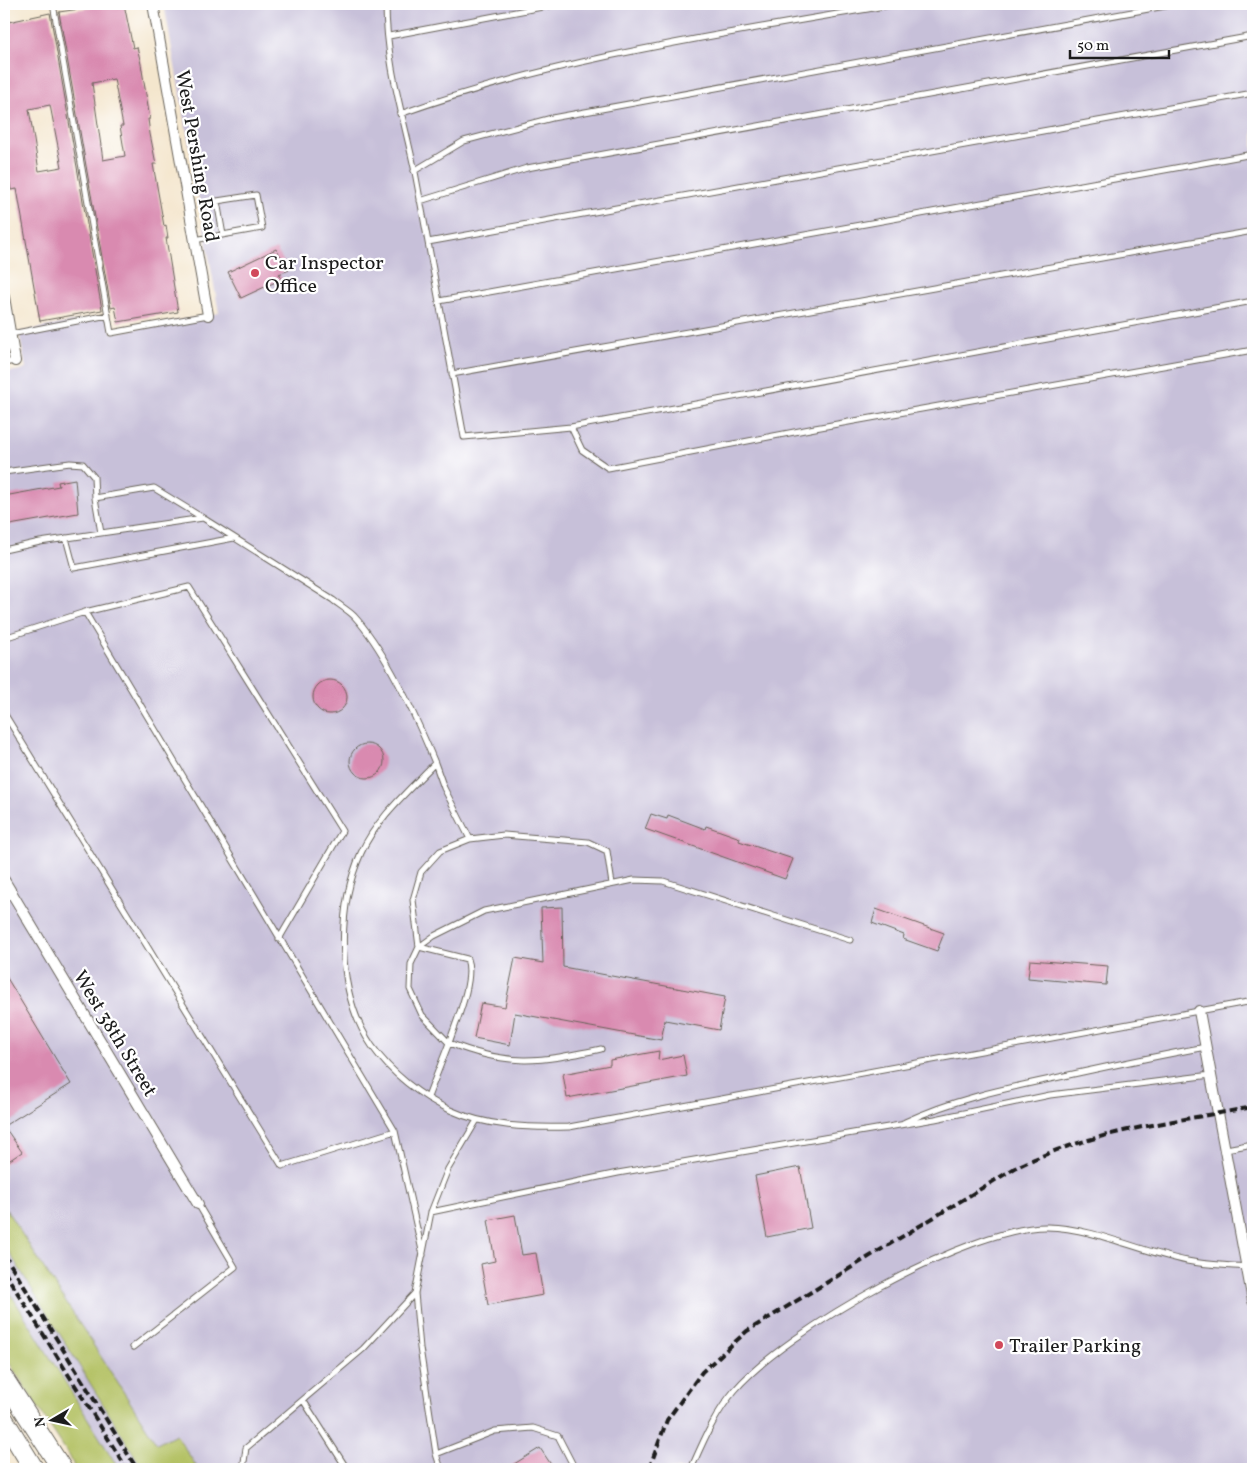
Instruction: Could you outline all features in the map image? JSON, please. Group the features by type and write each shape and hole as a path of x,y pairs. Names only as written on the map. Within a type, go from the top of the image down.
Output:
{"highway":[{"path":"4,1379 62,1469"},
{"path":"4,1420 34,1469"}],"street":[{"name":"West Pershing Road","path":"153,4 208,315"},
{"path":"4,297 15,361"},
{"name":"West 38th Street","path":"4,880 198,1204"},
{"path":"1199,1011 1253,1301"}],"lane":[{"path":"53,4 112,333 208,315"},
{"path":"386,4 400,114 420,201 464,437 571,427 1253,301"},
{"path":"389,36 558,4"},
{"path":"400,114 456,94 547,71 650,49 896,4"},
{"path":"414,171 464,142 552,118 1176,4"},
{"path":"420,201 527,168 1253,36"},
{"path":"428,242 1253,92"},
{"path":"439,301 1253,154"},
{"path":"194,240 223,235 262,228 256,195 217,201 223,235"},
{"path":"452,374 1253,231"},
{"path":"10,334 108,315"},
{"path":"571,427 582,450 608,468 815,428 1253,350"},
{"path":"4,364 15,361"},
{"path":"4,472 70,463 83,464 94,477 95,498 101,533"},
{"path":"95,498 154,488 353,615 374,643 404,696 435,763 444,788 470,839"},
{"path":"4,550 66,538 203,518"},
{"path":"66,538 74,568 235,538"},
{"path":"4,638 84,612 188,587 342,831 279,939"},
{"path":"84,612 395,1130 423,1255"},
{"path":"4,713 282,1166 395,1130"},
{"path":"435,763 392,808 362,851 352,875 342,924 347,976 361,1024 371,1044 385,1062 405,1081 428,1097 450,1110 477,1120 515,1126 569,1127 1253,1000"},
{"path":"419,947 413,900 421,872 440,851 470,839 504,835 588,842 607,851 612,884"},
{"path":"601,1049 550,1060 512,1060 487,1057 449,1043 422,1015 410,989 411,964 419,947 434,936 484,911 634,880 663,881 850,940"},
{"path":"419,947 467,959 470,966 463,1001 428,1097"},
{"path":"898,1126 931,1110 1006,1087 1130,1060 1206,1047"},
{"path":"431,1212 618,1172 898,1126 1050,1095 1211,1075"},
{"path":"441,1469 436,1454 420,1348 416,1293 431,1212 448,1169 477,1120"},
{"path":"1226,1149 1253,1144"},
{"path":"133,1347 235,1266 198,1204"},
{"path":"690,1469 707,1433 734,1391 783,1346 861,1297 940,1257 991,1236 1020,1229 1048,1227 1074,1231 1187,1261 1247,1267"},
{"path":"243,1469 246,1448 363,1350 416,1293"},
{"path":"303,1400 347,1469"},
{"path":"436,1454 495,1432 533,1428 558,1436 575,1469"}],"shaded area":[{"path":"164,4 1253,4 1253,1469 198,1469 177,1434 157,1444 4,1206 4,373 26,369 19,332 108,315 112,333 219,313"},
{"path":"4,1244 143,1469 119,1469 4,1283"}],"green space":[{"path":"4,1206 157,1444 176,1434 198,1469 143,1469 4,1244"},
{"path":"4,1283 119,1469 75,1469 70,1457 4,1355"}],"building":[{"path":"124,4 133,48 137,47 141,64 156,164 153,164 164,226 166,225 168,238 166,238 178,312 118,322 115,307 111,308 59,12","holes":["114,79 123,126 120,126 125,156 103,160 92,83"]},
{"path":"50,13 102,310 40,321 17,189 11,190 4,149 4,23","holes":["50,105 62,167 39,171 29,109"]},
{"name":"Car Inspector Office","path":"276,249 289,270 279,274 282,279 241,298 228,272"},
{"path":"75,479 78,513 4,526 4,496 59,486 58,482"},
{"path":"330,680 337,681 342,685 346,690 346,704 342,709 337,713 330,714 323,713 318,709 314,704 313,697 314,690 318,685 323,681"},
{"path":"367,744 374,745 379,749 383,754 383,768 379,773 374,777 367,778 360,777 355,773 351,768 350,761 351,754 355,749 360,745"},
{"path":"651,814 667,819 668,815 705,829 706,826 740,838 739,841 793,859 785,879 645,829"},
{"path":"562,907 563,967 725,997 719,1030 665,1020 661,1040 515,1013 510,1045 474,1038 481,1003 505,1007 515,958 543,963 541,908"},
{"path":"876,909 944,933 937,951 903,939 904,935 872,923"},
{"path":"1030,960 1108,966 1106,985 1028,978"},
{"path":"4,973 71,1084 4,1126"},
{"path":"659,1051 658,1060 683,1055 687,1076 567,1098 563,1074 610,1065 610,1060"},
{"path":"4,1126 22,1152 4,1164"},
{"path":"800,1167 811,1228 767,1237 755,1176"},
{"path":"515,1215 522,1255 536,1253 543,1295 488,1305 481,1264 495,1261 488,1220"},
{"path":"540,1448 554,1469 506,1469"}],"railway":[{"path":"649,1469 667,1420 702,1372 747,1331 1015,1168 1043,1155 1102,1136 1253,1107"},
{"path":"4,1254 137,1469"},
{"path":"4,1271 127,1469"}],"place":[{"name":"Car Inspector Office","path":"255,273"},
{"name":"Trailer Parking","path":"999,1345"}]}
